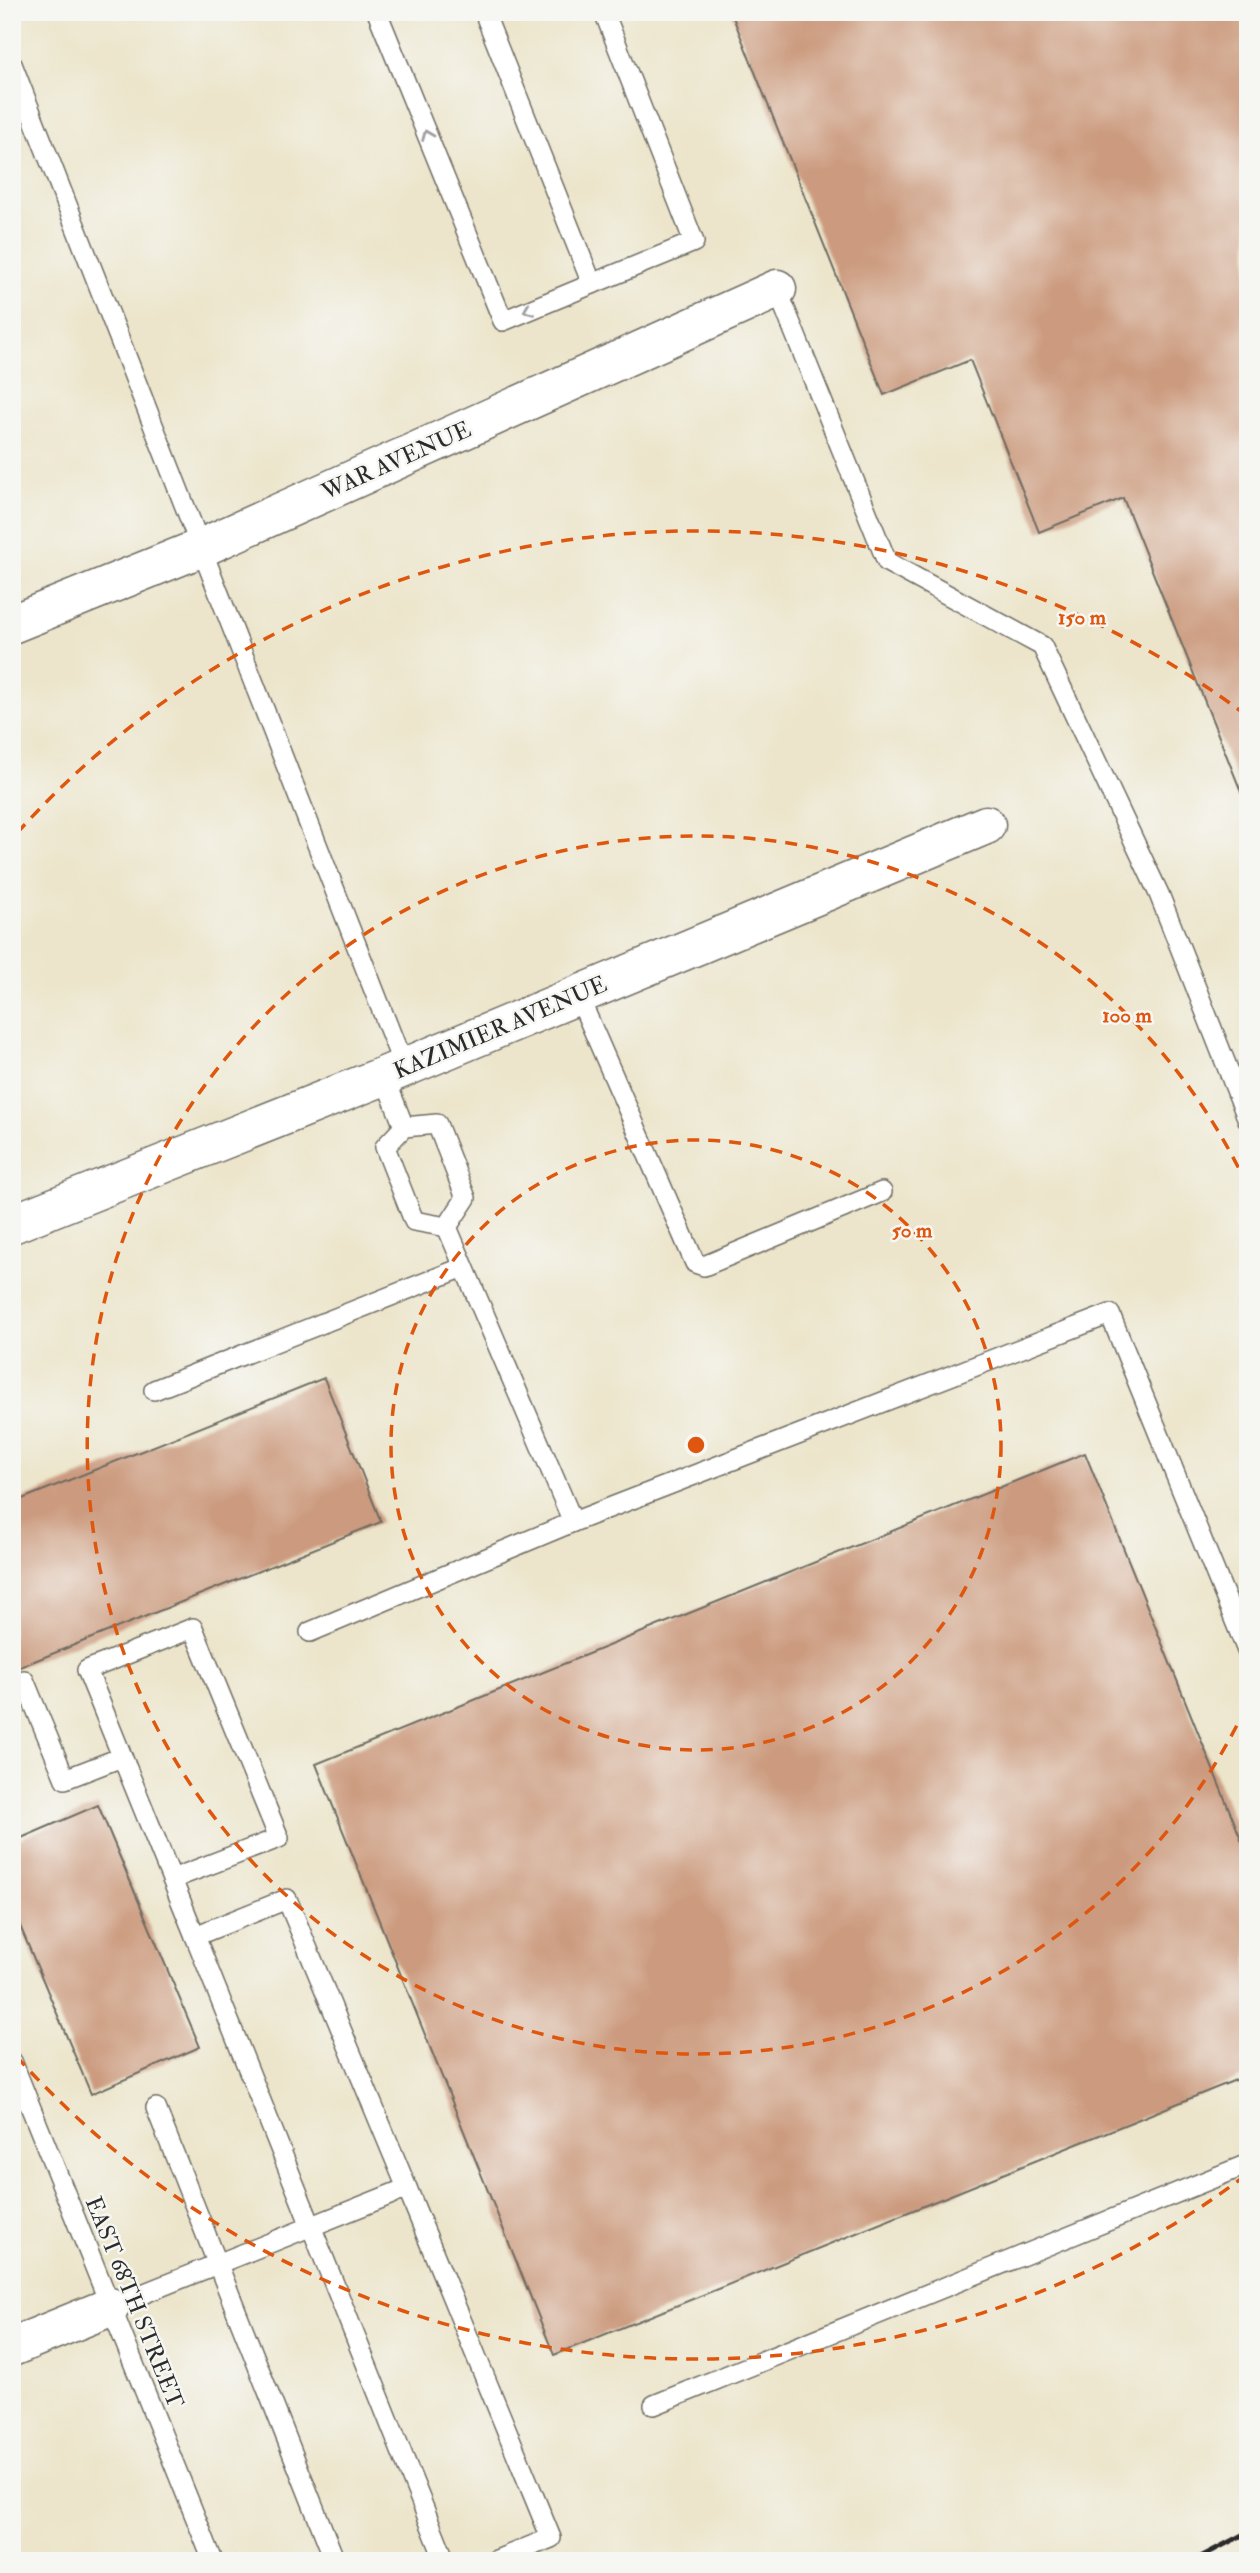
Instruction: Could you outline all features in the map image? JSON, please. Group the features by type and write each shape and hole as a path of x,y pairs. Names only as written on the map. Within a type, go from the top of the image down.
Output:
{"street":[{"name":"WAR AVENUE","path":"12,624 203,547 777,289"},
{"name":"KAZIMIER AVENUE","path":"12,1224 394,1072 986,825"},
{"path":"12,2347 110,2307"}],"lane":[{"path":"377,12 503,321 694,242 604,12"},
{"path":"484,12 592,284"},
{"path":"12,64 203,547 394,1072 404,1127"},
{"path":"777,289 887,562 1042,646 1159,894 1248,1119"},
{"path":"578,995 695,1263 704,1266 882,1192"},
{"path":"437,1124 466,1198 447,1227 414,1221 385,1147 404,1127 437,1124"},
{"path":"447,1227 573,1522"},
{"path":"154,1390 464,1267"},
{"path":"310,1632 573,1522 1110,1314 1248,1653"},
{"path":"172,1879 279,1838 193,1628 87,1670 445,2561"},
{"path":"24,1680 65,1779 122,1757"},
{"path":"195,1936 287,1899 551,2538 495,2561"},
{"name":"EAST 68TH STREET","path":"12,2061 213,2561"},
{"path":"156,2108 335,2561"},
{"path":"654,2405 1248,2164"},
{"path":"110,2307 407,2188"}],"building":[{"path":"731,12 1248,12 1248,809 1123,498 1039,532 970,360 884,395"},
{"path":"324,1378 381,1522 12,1670 12,1503"},
{"path":"1085,1453 1248,1856 1248,2075 554,2355 316,1764"},
{"path":"98,1805 200,2047 91,2094 12,1907 12,1842"}],"railway":[{"path":"1193,2561 1248,2532"}]}
